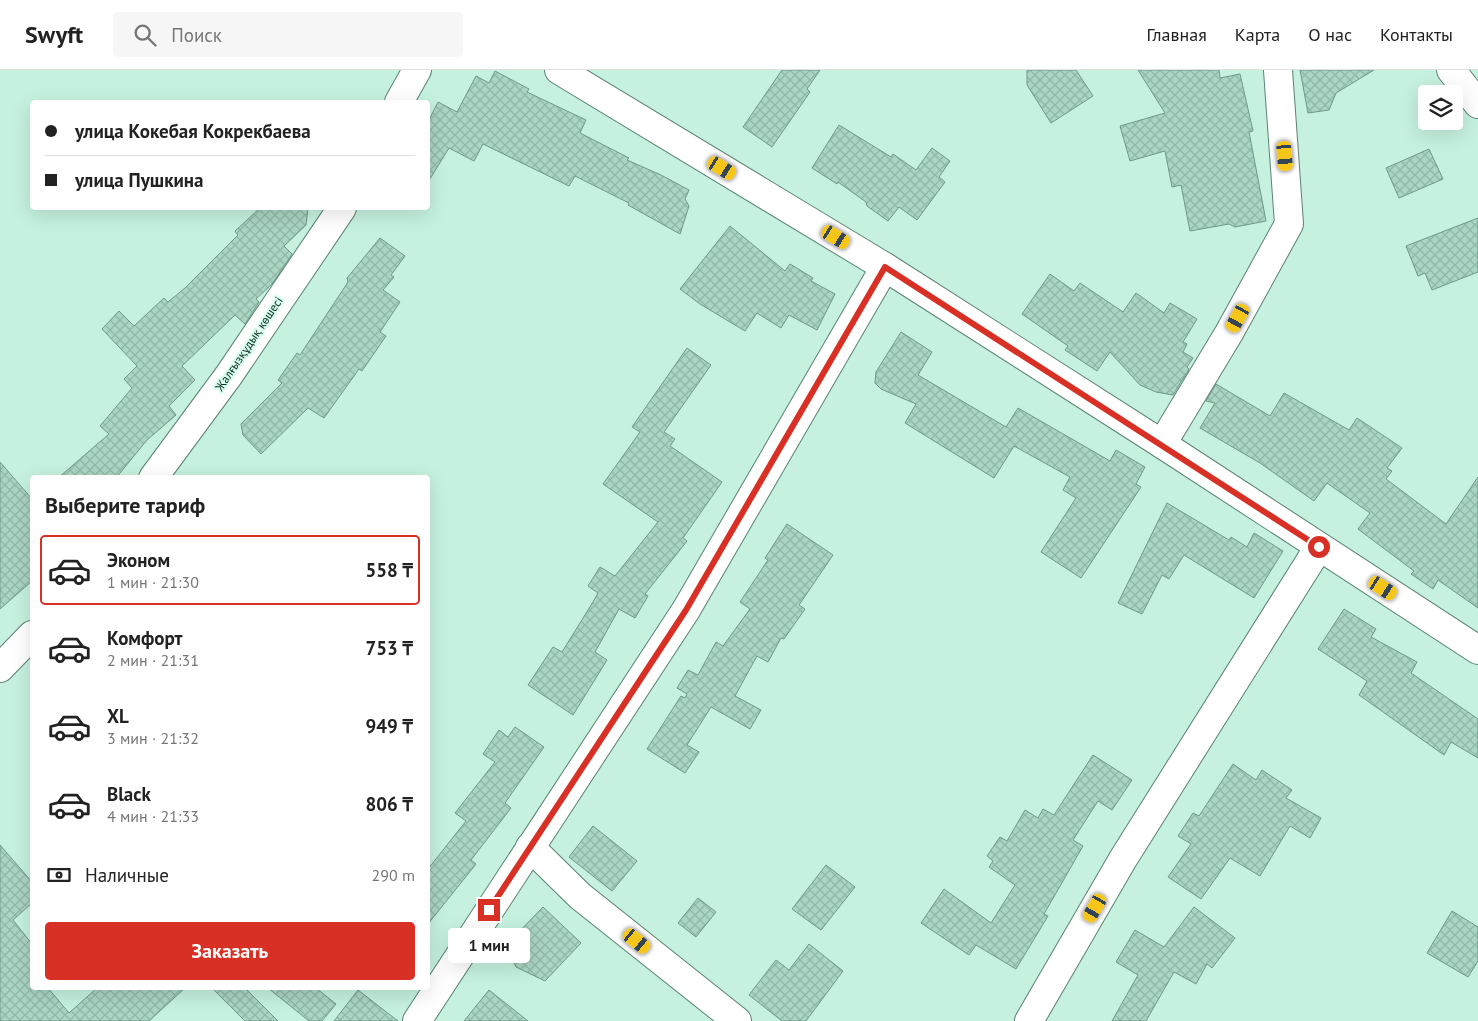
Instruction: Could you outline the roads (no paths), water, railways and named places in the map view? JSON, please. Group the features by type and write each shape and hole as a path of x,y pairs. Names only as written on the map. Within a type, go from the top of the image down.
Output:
{"street":[{"path":"400,100 417,70"},
{"path":"559,70 885,267 1162,444 1478,650"},
{"path":"1162,444 1229,333 1289,224 1278,70"},
{"path":"1451,70 1478,104"},
{"name":"Жалғызқұдық көшесі","path":"155,475 229,375 341,210"},
{"path":"417,1021 686,610 885,267"},
{"path":"1029,1021 1123,860 1319,547"},
{"path":"0,668 30,637"},
{"path":"530,847 580,896 737,1021"}]}
